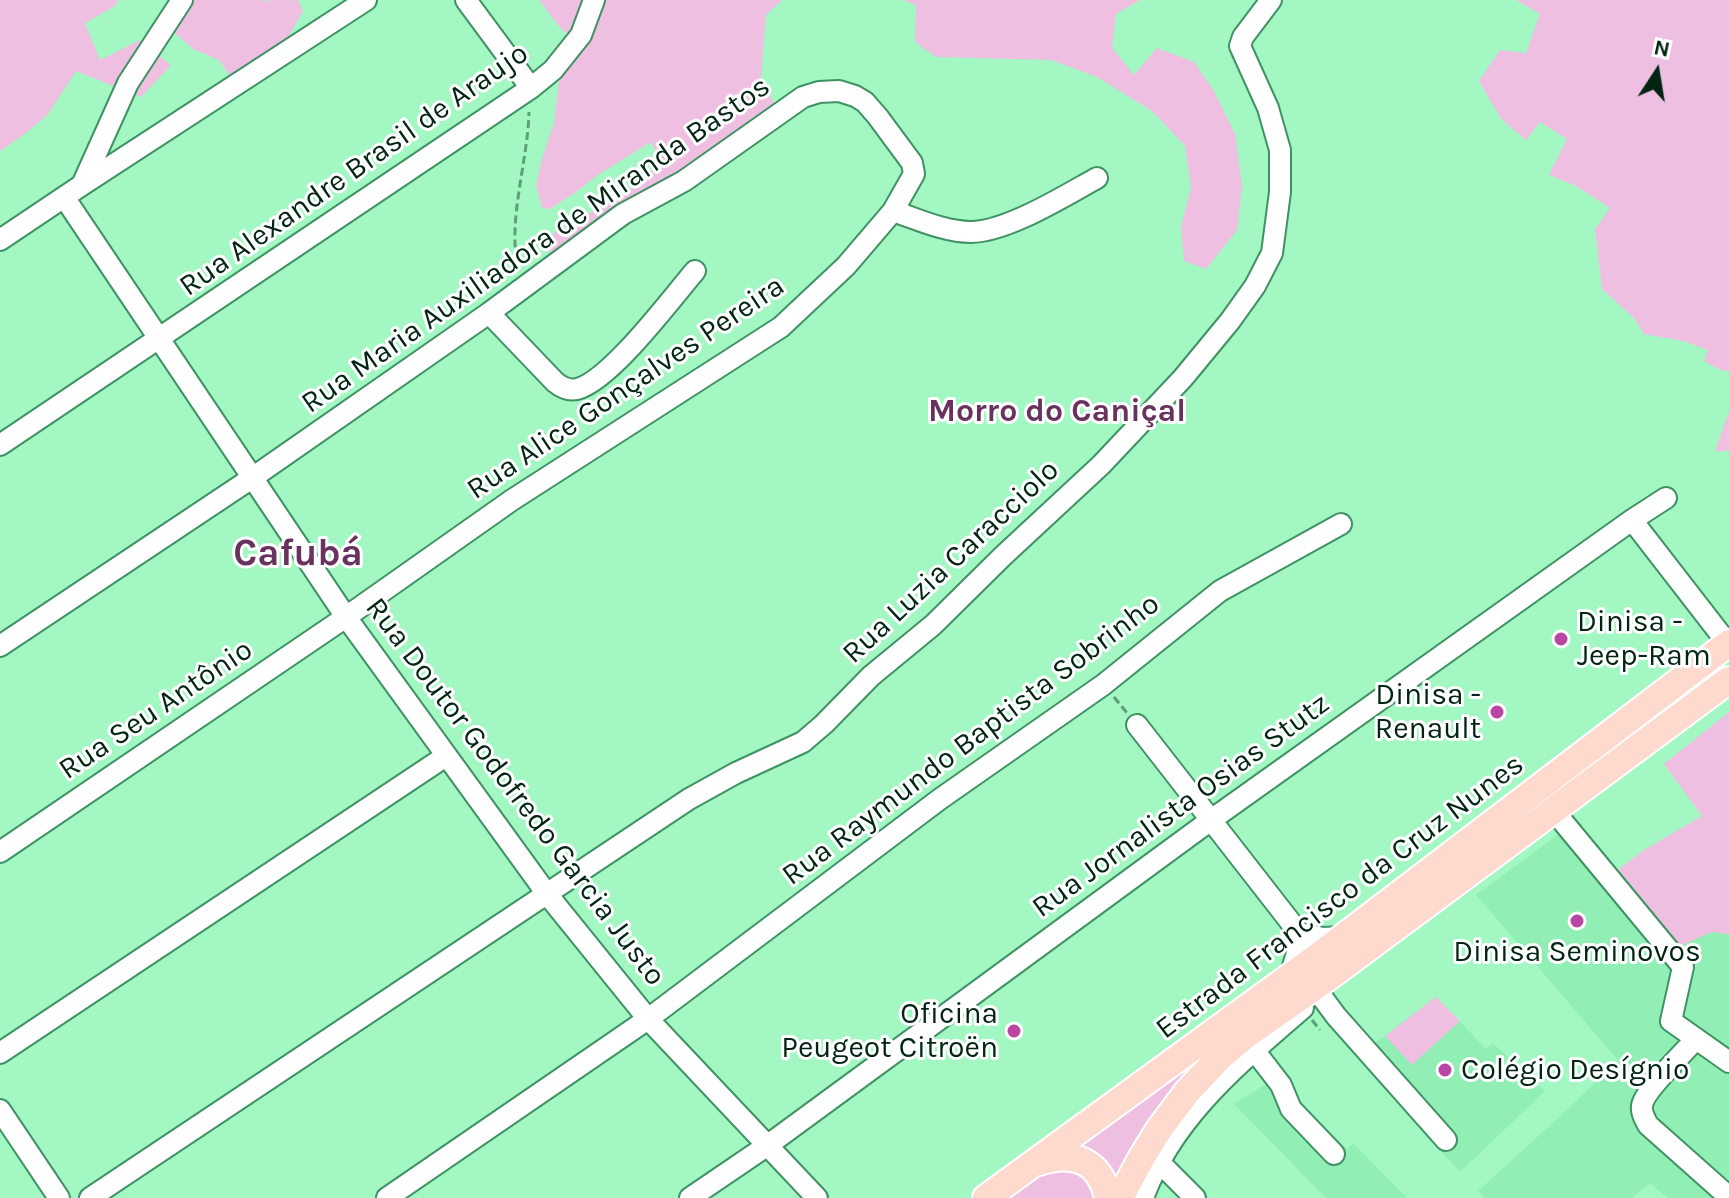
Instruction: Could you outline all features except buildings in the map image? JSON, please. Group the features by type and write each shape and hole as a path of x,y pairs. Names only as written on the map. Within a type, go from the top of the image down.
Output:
{"main road":[{"name":"Estrada Francisco da Cruz Nunes","path":"986,1198 1343,937 1729,644"},
{"name":"Estrada Francisco da Cruz Nunes","path":"1120,1198 1160,1128 1187,1092 1246,1035 1324,985 1729,680"},
{"path":"1032,1165 1063,1156 1077,1159 1098,1173 1108,1198"}],"street":[{"path":"73,191 128,83 182,0"},
{"path":"0,240 366,0"},
{"path":"466,0 531,88"},
{"name":"Rua Alexandre Brasil de Araujo","path":"0,445 531,88 553,70 581,35 594,0"},
{"name":"Rua Luzia Caracciolo","path":"547,894 715,784 803,742 871,676 933,625 1101,465 1183,378 1230,321 1255,286 1272,253 1280,192 1280,150 1268,108 1240,46 1243,37 1271,0"},
{"name":"Rua Maria Auxiliadora de Miranda Bastos","path":"0,646 252,478 489,313 623,214 684,181 803,97 839,91 855,96 865,102 894,137"},
{"name":"Rua Alice Gonçalves Pereira","path":"346,617 512,500 781,327 846,266 893,211 914,174 912,163 894,137"},
{"path":"893,211 943,228 971,232 992,229 1040,209 1097,178"},
{"name":"Rua Doutor Godofredo Garcia Justo","path":"73,191 161,339 252,478 346,617 547,894 648,1019 817,1198"},
{"path":"489,313 555,382 568,390 577,389 603,375 695,271"},
{"name":"Rua Jornalista Osias Stutz","path":"690,1198 768,1145 1211,820 1666,498"},
{"path":"1632,520 1729,644"},
{"name":"Rua Raymundo Baptista Sobrinho","path":"387,1198 648,1019 940,799 1103,685 1220,591 1341,524"},
{"name":"Rua Seu Antônio","path":"0,852 346,617"},
{"path":"1137,725 1299,933 1323,938 1343,937"},
{"path":"0,1053 446,756"},
{"path":"1554,811 1683,967 1671,1021 1729,1062"},
{"path":"90,1198 547,894"},
{"path":"1290,976 1296,960 1299,933"},
{"path":"1140,1195 1174,1137 1211,1091 1324,985 1336,1016 1446,1140"},
{"path":"1696,1039 1649,1092 1642,1107 1643,1115 1648,1125 1729,1197"},
{"path":"1254,1050 1281,1085 1291,1109 1334,1154"},
{"path":"0,1110 59,1198"},
{"path":"1159,1162 1195,1198"}],"path":[{"path":"523,287 517,264 515,222 529,136 531,88"},
{"path":"1103,685 1137,725"}],"shaded area":[{"path":"0,0 118,0 115,6 85,23 100,60 140,40 171,65 141,97 76,71 48,114 0,151"},
{"path":"169,0 298,0 303,11 280,51 235,84 219,60 193,49 159,19"},
{"path":"539,0 782,0 766,15 761,78 784,122 726,162 701,184 655,203 564,272 542,240 633,188 661,162 651,142 550,209 542,208 536,185 554,123 560,73 569,36"},
{"path":"903,0 1140,0 1116,14 1112,48 1134,75 1157,48 1194,62 1214,91 1235,134 1242,185 1237,230 1206,269 1184,261 1181,227 1191,187 1185,146 1152,111 1097,77 1051,60 936,57 915,42 916,5"},
{"path":"1516,0 1729,0 1729,371 1720,370 1704,361 1708,350 1683,341 1644,334 1633,317 1602,289 1595,229 1610,208 1576,186 1549,175 1567,139 1540,122 1526,140 1501,119 1479,81 1500,50 1526,53 1540,14"},
{"path":"1729,412 1729,451 1715,451"},
{"path":"1729,712 1729,934 1712,932 1678,947 1615,872 1644,850 1702,816 1664,764"},
{"path":"1574,823 1615,872 1712,932 1729,934 1729,1198 1668,1198 1650,1183 1632,1198 1484,1198 1478,1191 1618,1060 1476,895"},
{"name":"Colégio Desígnio","path":"1436,997 1486,1049 1493,1043 1545,1091 1460,1172 1327,1025 1342,1011 1371,1046"},
{"path":"1436,997 1460,1021 1412,1065 1385,1036"},
{"path":"1244,1021 1115,1182 1069,1146"},
{"path":"1282,1074 1299,1095 1297,1098 1347,1149 1353,1143 1407,1198 1326,1198 1234,1104"},
{"path":"1052,1167 1084,1171 1099,1198 1005,1198 1042,1171"}],"place":[{"name":"Dinisa - Jeep-Ram","path":"1561,639"},
{"name":"Dinisa - Renault","path":"1497,712"},
{"name":"Dinisa Seminovos","path":"1577,921"},
{"name":"Oficina Peugeot Citroën","path":"1014,1031"},
{"name":"Colégio Desígnio","path":"1445,1070"}],"district":[{"name":"Morro do Caniçal","path":"1057,412"},
{"name":"Cafubá","path":"298,554"}]}
